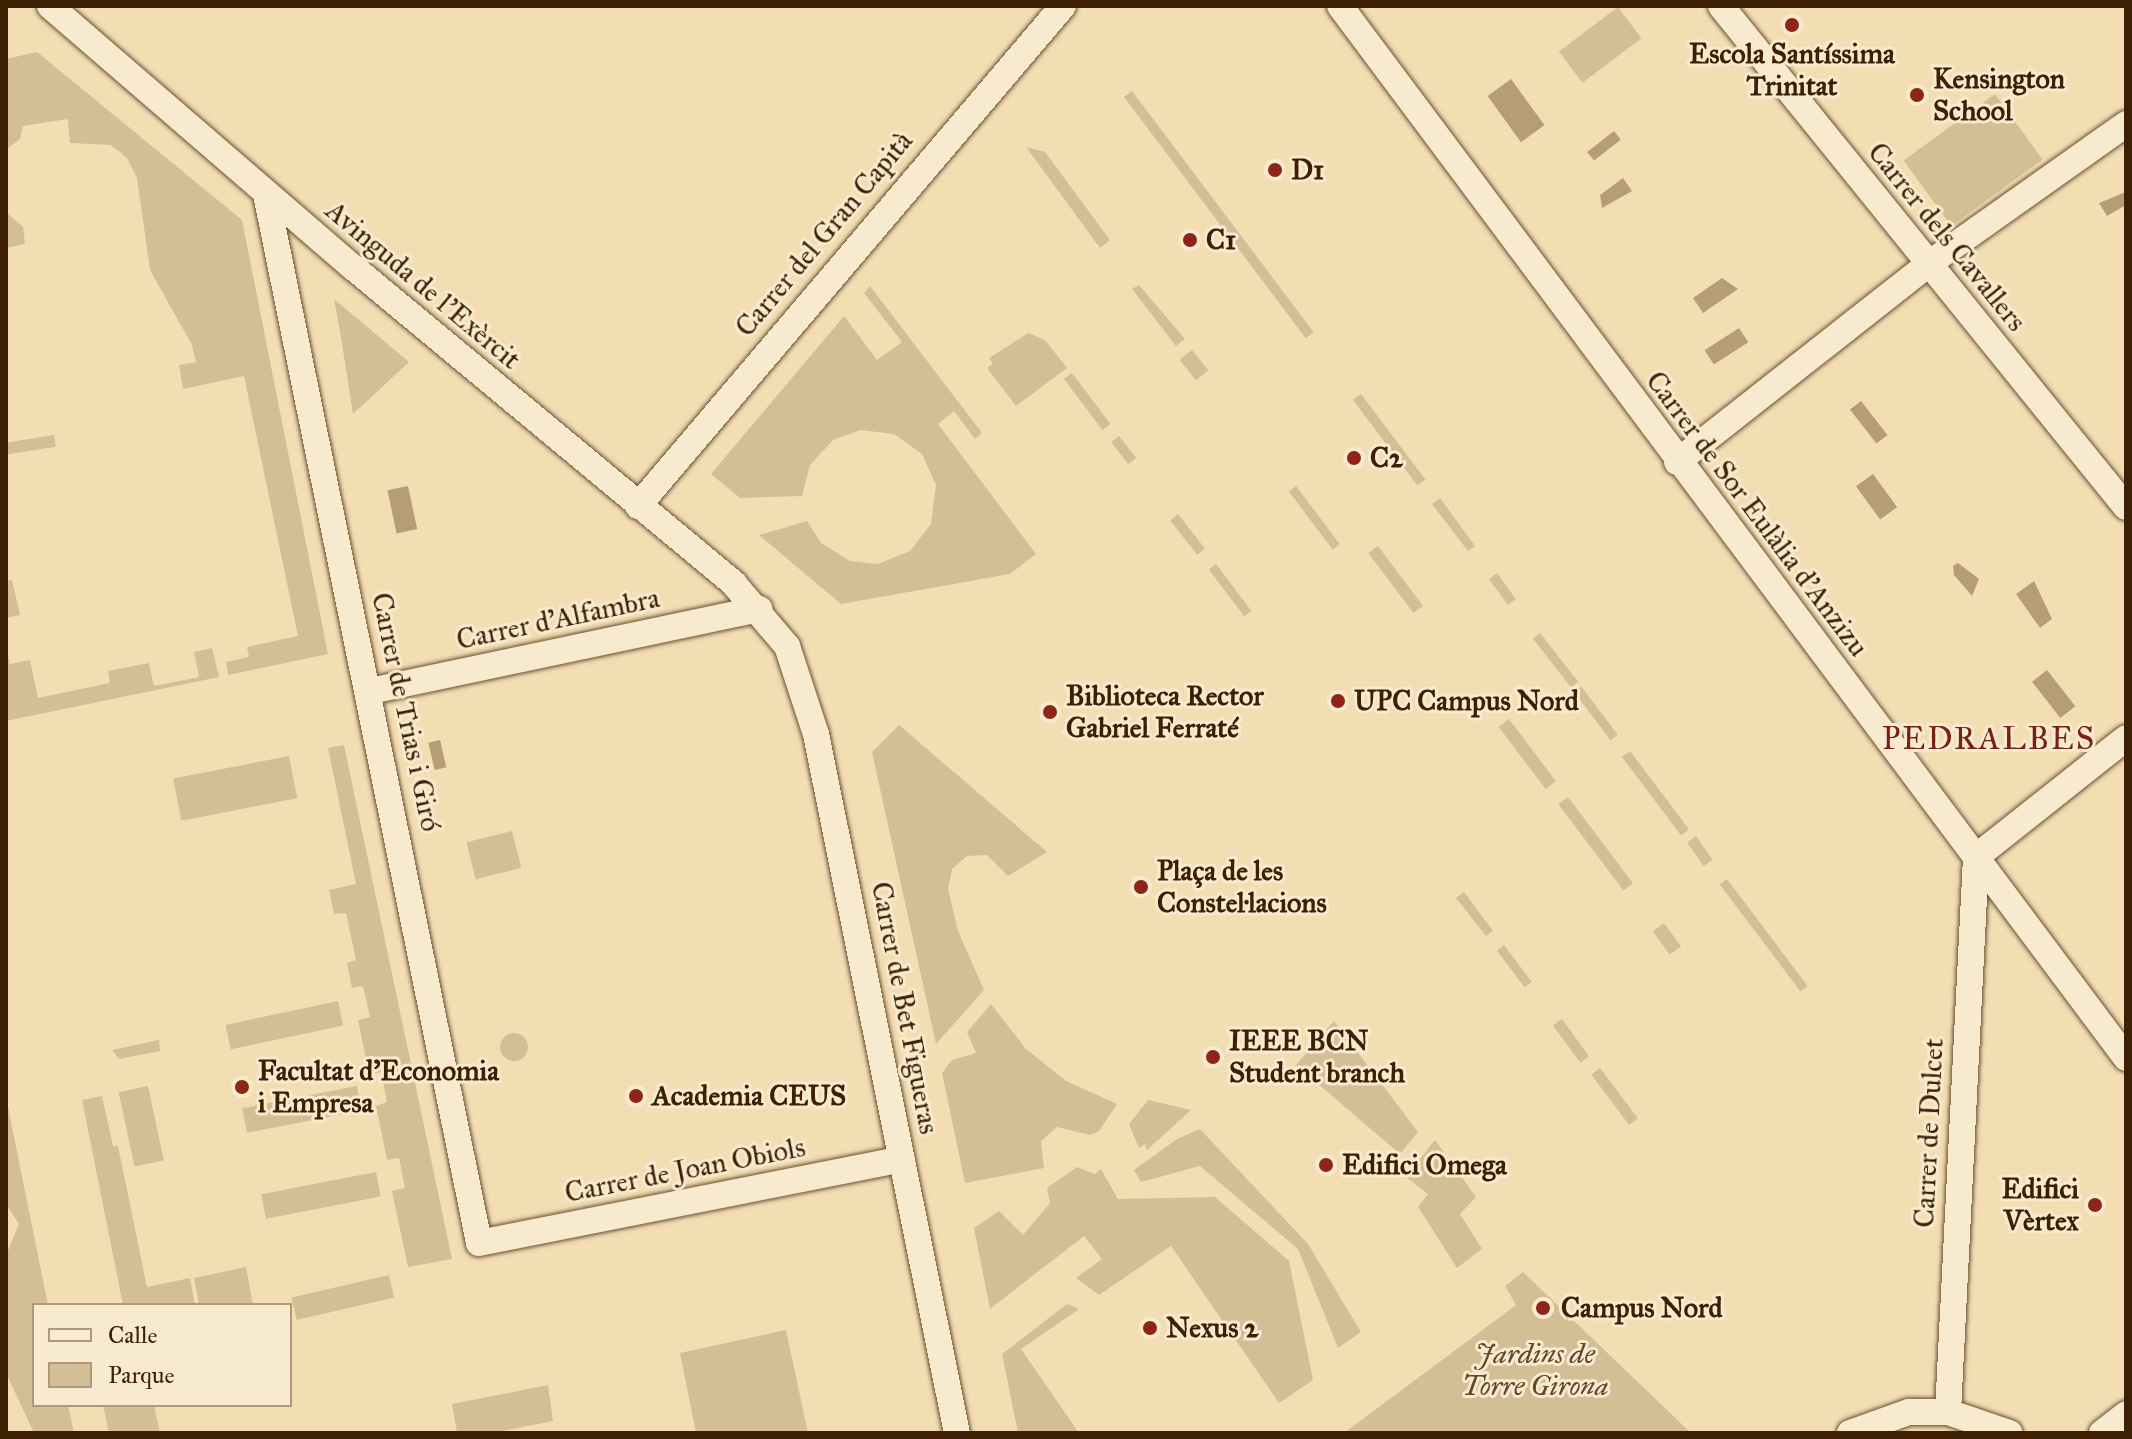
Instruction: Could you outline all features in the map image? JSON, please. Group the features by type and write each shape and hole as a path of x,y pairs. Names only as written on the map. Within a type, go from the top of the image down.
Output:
{"street":[{"name":"Avinguda de l'Exèrcit","path":"50,6 266,194 759,609"},
{"name":"Carrer del Gran Capità","path":"638,506 1063,6"},
{"name":"Carrer de Sor Eulàlia d'Anzizu","path":"1340,6 1677,462 2126,1058"},
{"name":"Carrer dels Cavallers","path":"1721,6 1927,265 2126,507"},
{"path":"1677,462 1927,265 2126,124"},
{"name":"Carrer de Trias i Giró","path":"266,194 370,691 479,1243"},
{"name":"Carrer d'Alfambra","path":"370,691 759,609"},
{"name":"Carrer de Bet Figueras","path":"759,609 787,646 816,734 957,1433"},
{"path":"1976,857 2126,738"},
{"name":"Carrer de Dulcet","path":"1948,1412 1976,857"},
{"name":"Carrer de Joan Obiols","path":"479,1243 902,1159"},
{"path":"1850,1433 1883,1418 1948,1412 2009,1433"},
{"path":"2102,1433 2126,1414"}],"green space":[{"path":"1618,7 1641,38 1582,83 1559,52"},
{"path":"37,52 242,220 328,654 228,675 226,662 249,657 247,647 298,636 244,376 183,389 179,365 196,362 192,345 150,270 137,178 127,158 111,145 70,143 68,119 23,126 20,139 6,150 6,59"},
{"path":"1132,91 1314,332 1306,338 1124,97"},
{"path":"1995,94 2043,160 1951,226 1904,160"},
{"path":"1026,147 1045,152 1110,240 1100,248"},
{"path":"6,212 23,227 25,244 6,248"},
{"path":"1139,285 1185,339 1176,346 1132,289"},
{"path":"870,286 982,433 975,439 954,411 938,424 1036,554 1010,574 841,604 759,535 807,521 821,543 850,561 878,564 910,551 931,524 936,485 922,454 894,434 860,430 833,440 810,465 802,496 740,498 711,474 844,316 877,360 902,342 864,293"},
{"path":"334,299 409,362 353,414 341,337"},
{"path":"1028,333 1045,340 1067,368 1016,406 987,368 993,364 989,358"},
{"path":"1192,350 1208,370 1196,380 1180,360"},
{"path":"1072,373 1111,424 1103,430 1064,379"},
{"path":"1361,394 1425,479 1417,485 1353,400"},
{"path":"54,435 56,447 7,455 6,443"},
{"path":"1119,436 1136,458 1128,464 1111,442"},
{"path":"1296,486 1340,544 1333,550 1289,491"},
{"path":"1440,498 1475,546 1468,551 1432,504"},
{"path":"1178,514 1205,549 1197,555 1170,520"},
{"path":"1378,546 1423,606 1414,613 1368,553"},
{"path":"1216,564 1252,611 1244,617 1209,569"},
{"path":"1497,573 1516,599 1508,605 1489,579"},
{"path":"12,580 20,615 6,618 6,581"},
{"path":"1540,633 1578,682 1571,687 1533,639"},
{"path":"6,647 10,664 30,660 38,698 110,683 108,671 149,663 154,686 199,677 194,652 212,648 219,677 6,721"},
{"path":"1581,686 1618,735 1611,740 1574,691"},
{"path":"1509,719 1556,781 1546,789 1499,727"},
{"path":"899,725 1047,852 1008,876 987,855 967,856 952,869 948,889 958,931 984,990 936,1044 872,752"},
{"path":"344,745 452,1259 408,1267 392,1191 405,1188 399,1158 387,1160 376,1106 387,1102 381,1072 369,1074 358,1020 370,1017 363,986 352,988 347,963 356,960 346,913 334,914 329,890 356,884 328,748"},
{"path":"1630,751 1689,829 1681,835 1622,757"},
{"path":"289,756 297,798 181,821 173,779"},
{"path":"1568,797 1633,883 1623,890 1558,804"},
{"path":"512,831 521,868 476,879 466,842"},
{"path":"1696,836 1713,860 1704,866 1687,842"},
{"path":"1727,879 1808,986 1800,991 1720,884"},
{"path":"1464,892 1493,931 1486,936 1456,898"},
{"path":"1664,923 1681,946 1670,955 1653,931"},
{"path":"1504,945 1532,982 1524,987 1497,950"},
{"path":"338,1001 343,1025 231,1049 226,1025"},
{"path":"991,1004 1026,1049 1066,1081 1117,1104 1099,1131 1090,1135 1057,1127 1041,1141 1044,1168 965,1183 942,1073 952,1060 976,1053 967,1032"},
{"path":"1562,1019 1589,1056 1580,1063 1553,1025"},
{"path":"1334,1021 1418,1132 1400,1154 1296,1065"},
{"path":"514,1033 524,1037 528,1047 524,1057 514,1061 504,1057 500,1047 504,1037"},
{"path":"159,1040 160,1051 119,1059 112,1050"},
{"path":"1600,1068 1638,1118 1629,1125 1591,1075"},
{"path":"148,1086 164,1160 134,1167 119,1092"},
{"path":"357,1086 362,1111 247,1133 242,1108"},
{"path":"102,1096 113,1146 118,1146 147,1287 190,1278 195,1303 123,1303 82,1100"},
{"path":"1148,1100 1191,1110 1147,1150 1145,1144 1139,1148 1129,1124"},
{"path":"8,1107 48,1303 32,1303 32,1407 68,1407 74,1433 34,1433 6,1373 6,1255 19,1224 6,1204"},
{"path":"1200,1129 1308,1244 1361,1332 1338,1348 1298,1249 1200,1166 1141,1182 1134,1170 1177,1139"},
{"path":"1435,1140 1476,1197 1460,1214 1482,1249 1457,1268 1418,1207 1428,1194 1406,1177"},
{"path":"1077,1167 1095,1174 1101,1169 1118,1199 1215,1197 1289,1261 1313,1380 1279,1403 1171,1246 1099,1295 1076,1278 1102,1259 1084,1236 990,1309 974,1228 999,1211 1023,1235 1050,1203 1047,1188"},
{"path":"376,1172 381,1197 266,1219 261,1194"},
{"path":"246,1267 253,1303 199,1303 194,1278"},
{"name":"Jardins de Torre Girona","path":"1523,1272 1691,1433 1344,1433 1516,1305 1505,1286"},
{"path":"389,1275 394,1297 297,1320 292,1297"},
{"path":"1067,1304 1079,1309 1021,1349 1079,1433 1018,1433 1002,1354"},
{"path":"786,1330 808,1433 696,1433 680,1353"},
{"path":"548,1385 553,1421 493,1433 457,1433 452,1404"},
{"path":"103,1407 154,1407 160,1433 109,1433"}],"shaded area":[{"path":"1511,79 1545,125 1521,142 1488,96"},
{"path":"1614,131 1621,140 1594,161 1587,152"},
{"path":"1623,178 1632,191 1602,208 1600,195"},
{"path":"2126,192 2126,205 2107,216 2099,203"},
{"path":"1722,278 1738,289 1703,313 1693,298"},
{"path":"1739,328 1748,342 1714,365 1705,350"},
{"path":"1861,401 1887,435 1876,444 1850,410"},
{"path":"1873,474 1897,507 1880,520 1856,486"},
{"path":"408,486 417,529 397,533 387,490"},
{"path":"1958,563 1979,579 1972,596 1954,575 1953,566"},
{"path":"2034,581 2052,619 2040,628 2016,594"},
{"path":"2047,670 2075,706 2060,718 2032,682"},
{"path":"440,740 446,767 435,770 428,743"}],"place":[{"name":"Escola Santíssima Trinitat","path":"1792,25"},
{"name":"Kensington School","path":"1917,95"},
{"name":"D1","path":"1275,170"},
{"name":"C1","path":"1190,240"},
{"name":"C2","path":"1354,458"},
{"name":"UPC Campus Nord","path":"1338,701"},
{"name":"Biblioteca Rector Gabriel Ferraté","path":"1050,712"},
{"name":"Plaça de les Constel·lacions","path":"1141,887"},
{"name":"IEEE BCN Student branch","path":"1213,1057"},
{"name":"Facultat d'Economia i Empresa","path":"242,1087"},
{"name":"Academia CEUS","path":"636,1096"},
{"name":"Edifici Omega","path":"1326,1165"},
{"name":"Edifici Vèrtex","path":"2095,1205"},
{"name":"Campus Nord","path":"1543,1308"},
{"name":"Nexus 2","path":"1150,1328"}],"district":[{"name":"PEDRALBES","path":"1989,739"}]}
